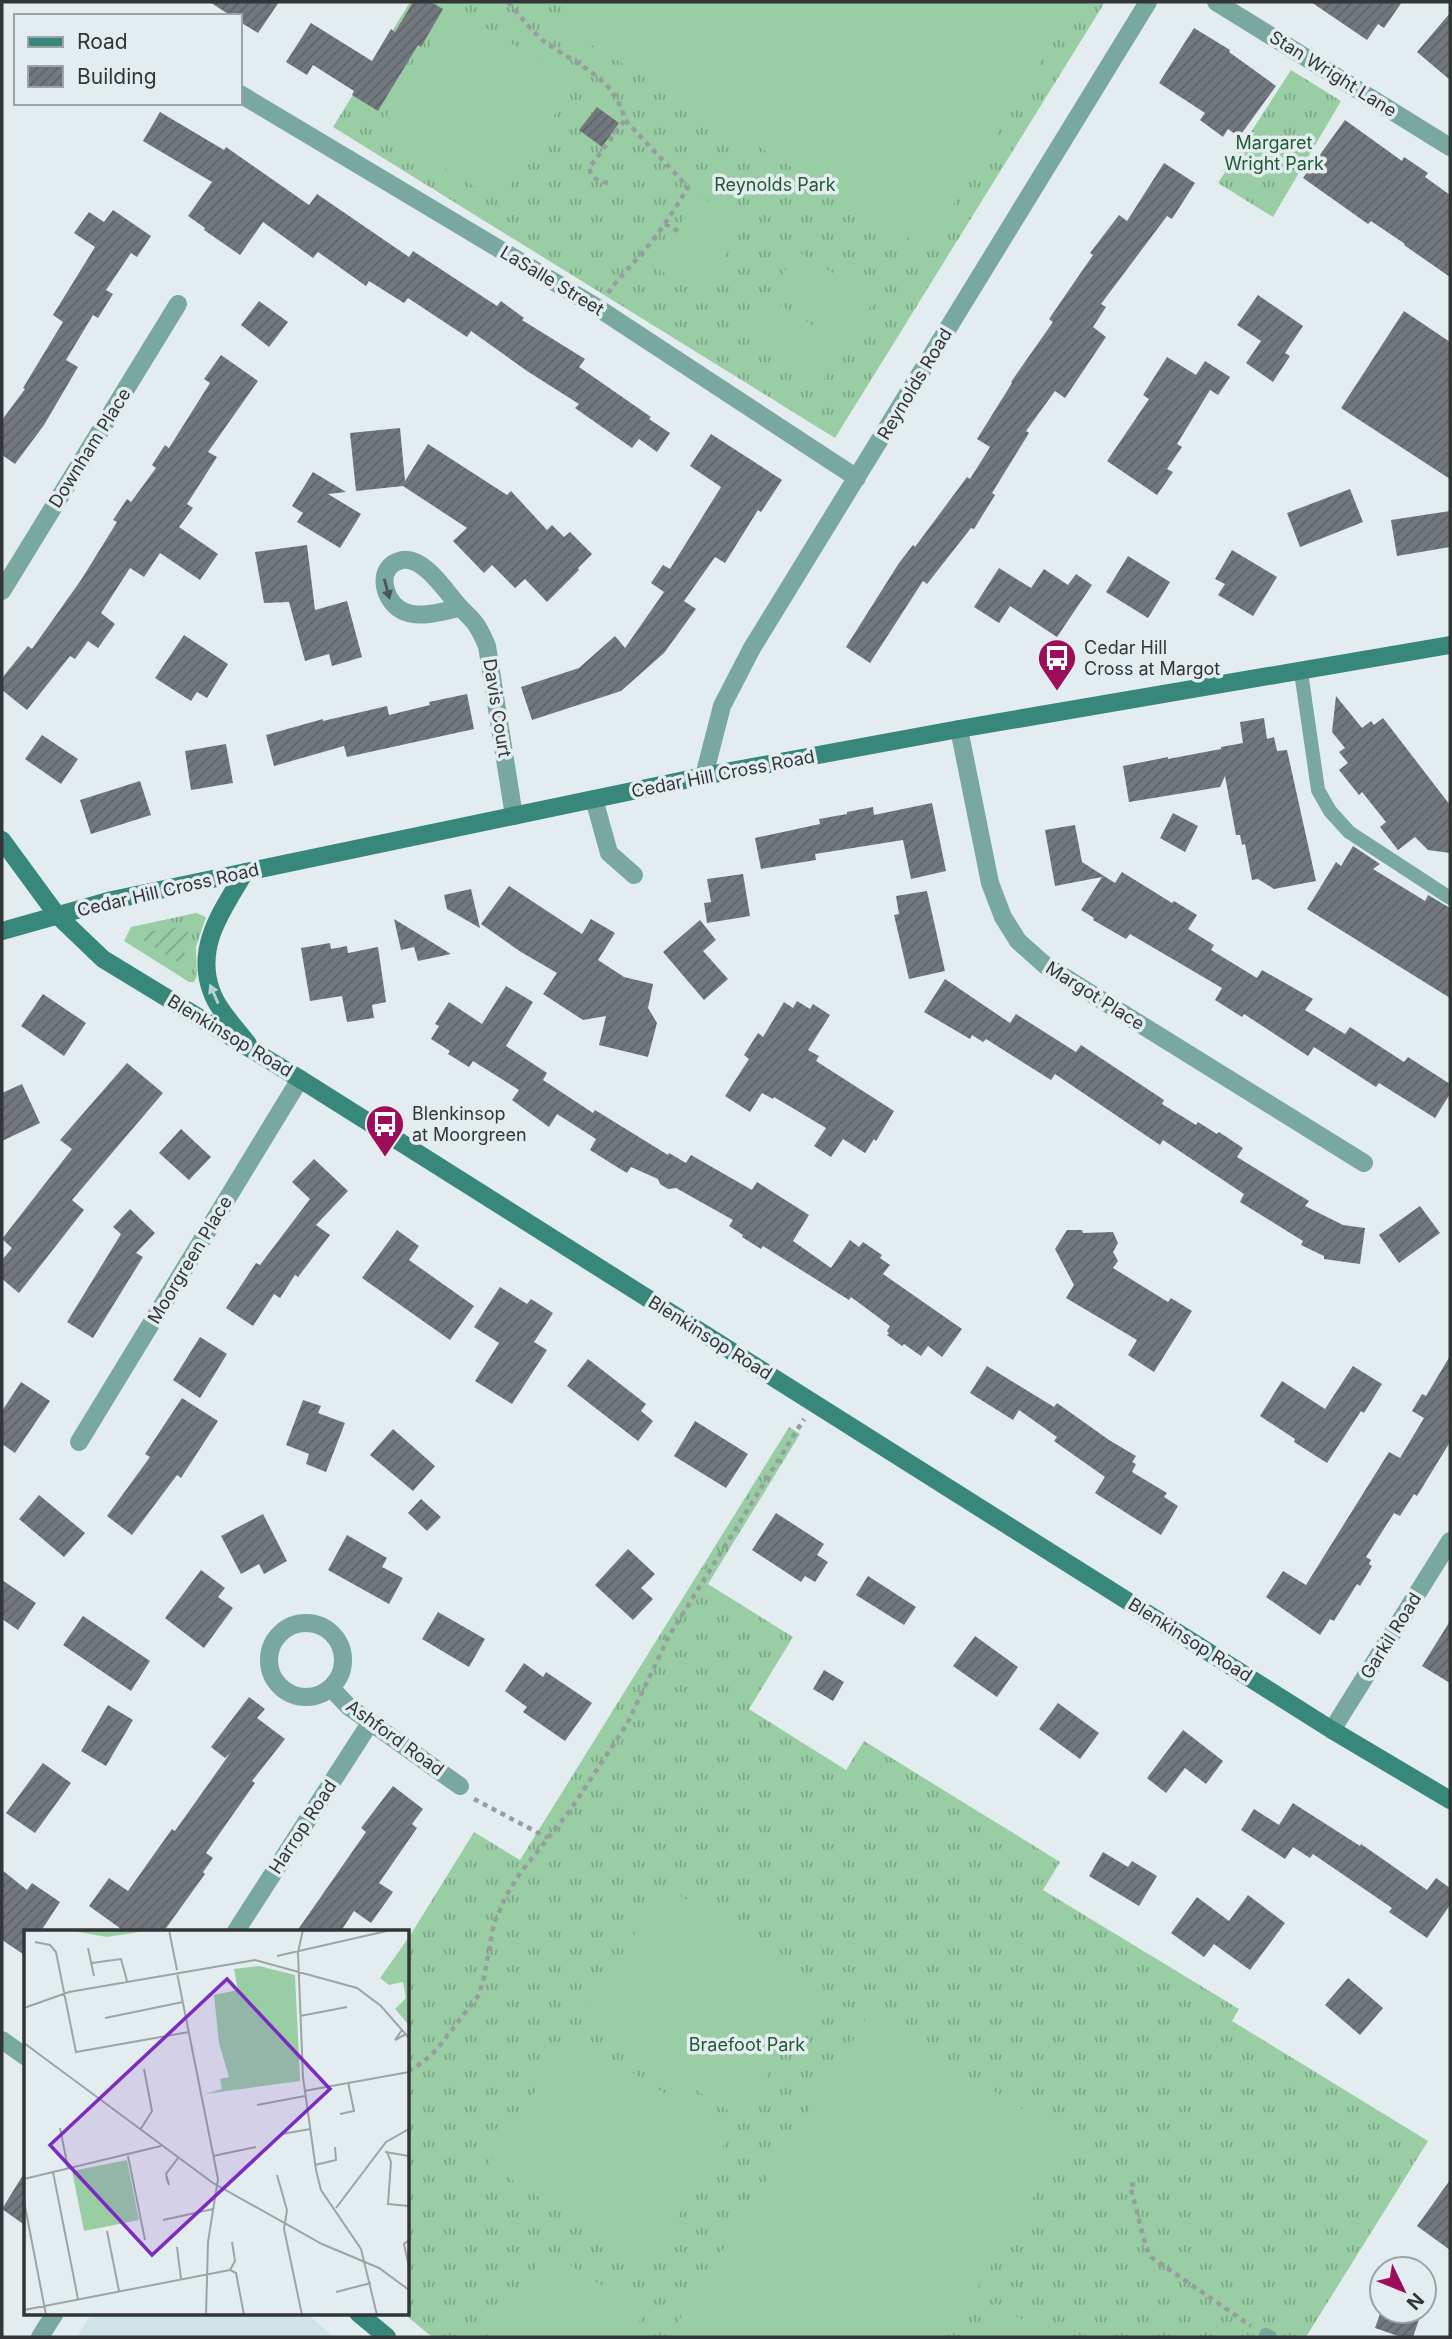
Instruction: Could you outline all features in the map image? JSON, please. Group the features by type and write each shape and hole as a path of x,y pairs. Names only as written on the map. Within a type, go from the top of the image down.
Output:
{"street":[{"name":"Reynolds Road","path":"704,776 722,706 735,677 1148,2"},
{"name":"Stan Wright Lane","path":"1216,2 1450,147"},
{"name":"LaSalle Street","path":"242,95 598,308 857,478"},
{"name":"Downham Place","path":"2,592 178,304"},
{"name":"Davis Court","path":"460,608 477,625 487,646 514,816"},
{"name":"Cedar Hill Cross Road","path":"2,931 111,900 704,776 959,729 1450,645"},
{"name":"Margot Place","path":"959,729 990,883 1003,917 1018,942 1045,965 1364,1163"},
{"path":"594,799 609,853 634,875"},
{"name":"Blenkinsop Road","path":"2,840 57,915 103,959 300,1079 1332,1730 1450,1800"},
{"path":"245,872 213,928 206,961 211,990 252,1050"},
{"name":"Moorgreen Place","path":"79,1442 300,1079"},
{"name":"Garkil Road","path":"1332,1730 1450,1541"},
{"name":"Ashford Road","path":"313,1623 334,1634 340,1644 343,1667 331,1688 321,1695 308,1698 295,1696 275,1681 269,1669 268,1656 279,1633 290,1626 313,1623"},
{"name":"Ashford Road","path":"331,1688 349,1707 370,1723 460,1786"},
{"name":"Harrop Road","path":"237,1930 370,1723"},
{"path":"2,2040 24,2056"},
{"path":"40,2337 54,2314"},
{"path":"359,2314 387,2337"}],"lane":[{"path":"1301,672 1318,790 1330,811 1349,832 1450,898"}],"path":[{"path":"508,2 544,41 588,69 612,90 625,120 688,187 665,224 644,252 622,274 598,308"},
{"path":"608,183 596,180 589,168 625,120"},
{"path":"665,224 678,231"},
{"path":"410,2070 422,2063 436,2049 478,1996 494,1923 506,1896 520,1873 569,1812 627,1724 669,1636 814,1403"},
{"path":"460,1786 466,1796 548,1838"},
{"path":"1135,2184 1130,2185 1151,2257 1268,2336"}],"shaded area":[{"path":"91,2314 307,2314 334,2337 77,2337"}],"green space":[{"name":"Reynolds Park","path":"410,2 1105,2 835,438 333,127"},
{"path":"569,2 1078,2 926,249 556,23"},
{"path":"453,8 575,82 500,202 379,128"},
{"name":"Margaret Wright Park","path":"1291,70 1341,101 1273,217 1218,183"},
{"path":"699,196 745,224 701,295 655,267"},
{"path":"797,251 875,299 853,334 776,286"},
{"path":"768,297 845,346 823,381 746,332"},
{"path":"196,913 206,917 196,947 197,976 194,982 189,982 124,941 131,927"},
{"path":"185,926 188,932 183,963 177,962 142,939 148,932"},
{"name":"Braefoot Park","path":"789,1427 800,1434 708,1584 793,1637 749,1709 846,1770 864,1741 1060,1862 1043,1890 1239,2009 1232,2021 1428,2141 1306,2337 432,2337 404,2314 410,2314 410,1936 474,1832 520,1860"},
{"path":"665,1886 824,1987 740,2118 582,2017"},
{"path":"869,2014 1070,2138 947,2337 692,2337 675,2327"},
{"path":"572,2034 730,2135 646,2266 488,2164"},
{"path":"547,2250 644,2313 630,2337 488,2337"},
{"path":"995,2303 1050,2337 974,2337"}],"building":[{"path":"210,2 279,2 258,33 242,23 242,14 228,14"},
{"path":"413,2 431,2 443,9 378,111 352,95 354,91 313,65 307,75 286,62 311,23 372,61 391,29 395,32"},
{"path":"1311,2 1402,2 1384,28 1378,24 1367,40"},
{"path":"1450,13 1450,80 1417,52"},
{"path":"1194,28 1230,50 1229,52 1276,86 1239,137 1228,129 1223,137 1200,120 1205,113 1159,83"},
{"path":"597,107 619,123 602,147 579,130"},
{"path":"160,112 224,150 226,147 309,205 317,194 409,257 413,251 497,306 501,301 524,318 522,320 585,359 579,367 670,433 657,452 639,439 632,448 575,408 579,404 471,331 467,337 408,298 404,303 369,281 366,286 318,252 313,258 263,222 240,255 188,216 212,182 143,141"},
{"path":"1345,120 1402,161 1404,157 1428,173 1425,177 1450,195 1450,277 1371,221 1368,224 1303,178"},
{"path":"1164,163 1195,183 1172,219 1167,216 1101,304 1106,307 1093,327 1106,337 1065,398 1055,391 1026,431 1029,433 992,493 995,495 974,529 971,528 927,584 923,581 870,663 846,647 899,563 913,545 915,547 967,477 970,479 990,447 977,439 1011,382 1053,322 1049,319 1093,255 1090,253 1119,215 1127,221"},
{"path":"113,210 151,236 137,257 131,253 106,290 113,294 98,318 93,315 66,360 78,367 44,425 15,464 2,455 2,420 25,389 23,388 63,322 53,315 95,247 74,233 89,212 104,222"},
{"path":"1258,295 1303,326 1285,353 1290,356 1273,382 1246,363 1261,341 1237,325"},
{"path":"259,301 288,322 269,347 241,325"},
{"path":"1404,311 1450,342 1450,479 1341,408"},
{"path":"221,355 258,381 208,452 217,457 187,504 193,508 179,527 218,554 200,580 160,553 144,577 130,568 101,613 115,624 98,648 88,641 75,659 70,656 27,710 2,690 2,678 28,646 32,649 81,580 117,522 113,520 127,499 131,502 156,468 152,465 165,445 169,448 210,383 204,379"},
{"path":"1167,357 1196,375 1205,361 1230,377 1218,395 1210,390 1177,444 1182,447 1167,469 1173,472 1157,495 1107,461 1149,399 1143,395"},
{"path":"400,428 405,481 428,444 507,495 511,491 547,530 552,525 564,537 570,532 592,554 547,602 525,579 515,588 492,565 484,573 453,541 467,528 403,486 356,491 350,433"},
{"path":"711,434 782,480 761,512 758,510 725,563 715,557 684,601 696,609 664,653 621,691 532,720 521,687 579,668 615,636 625,648 664,592 651,583 663,565 670,569 721,487 690,466"},
{"path":"313,472 346,492 328,494 361,514 340,548 297,522 303,513 292,506"},
{"path":"1350,489 1363,522 1300,547 1287,513"},
{"path":"1450,511 1450,547 1397,556 1391,520"},
{"path":"307,545 315,610 347,601 362,657 332,666 329,654 305,661 289,602 264,603 255,552"},
{"path":"1232,550 1277,577 1253,616 1218,595 1225,584 1215,579"},
{"path":"1128,556 1170,582 1148,618 1106,592"},
{"path":"999,568 1031,588 1044,569 1068,585 1076,574 1092,585 1057,637 1010,606 999,623 974,607"},
{"path":"184,635 228,664 207,698 197,692 191,701 155,678"},
{"path":"467,694 474,729 347,757 344,746 274,766 266,735 323,719 387,706 389,715 430,705 429,702"},
{"path":"1336,696 1362,728 1371,721 1374,725 1383,718 1450,805 1450,853 1428,850 1415,837 1398,850 1380,827 1386,822 1362,792 1359,795 1339,770 1348,763 1339,752 1345,748 1332,732"},
{"path":"1264,718 1267,739 1274,737 1277,751 1287,750 1316,881 1274,889 1258,879 1252,880 1245,844 1242,845 1240,835 1236,835 1225,776 1220,787 1129,802 1123,766 1243,743 1240,722"},
{"path":"42,735 78,759 61,784 25,759"},
{"path":"226,744 233,783 191,790 185,751"},
{"path":"140,781 151,815 91,834 80,800"},
{"path":"932,803 946,871 911,879 903,840 815,854 816,860 761,869 755,838 820,824 819,819 847,812 873,807 874,815"},
{"path":"1173,813 1198,826 1185,852 1160,838"},
{"path":"1075,825 1082,862 1115,883 1122,872 1172,903 1174,901 1197,915 1188,929 1214,945 1211,950 1257,978 1262,970 1313,999 1305,1010 1345,1034 1350,1027 1404,1062 1408,1057 1450,1084 1450,1094 1435,1118 1379,1083 1376,1087 1314,1047 1308,1056 1244,1014 1242,1017 1215,1000 1222,988 1130,934 1126,939 1093,920 1094,918 1081,910 1102,877 1055,886 1045,830"},
{"path":"1353,846 1380,864 1373,869 1425,901 1428,895 1450,908 1450,998 1307,909 1336,862 1341,866"},
{"path":"743,874 750,916 707,923 704,903 711,902 707,879"},
{"path":"509,886 582,934 591,919 615,933 598,960 624,977 653,984 648,1008 657,1023 648,1057 599,1045 606,1016 583,1020 543,994 557,973 481,924"},
{"path":"471,889 480,928 447,909 444,895"},
{"path":"927,891 945,971 909,979 894,915 899,914 896,896"},
{"path":"394,919 451,954 418,961 414,947 401,950"},
{"path":"700,920 716,940 703,951 728,979 704,1000 663,952"},
{"path":"330,943 331,949 347,946 348,953 378,947 386,1002 372,1005 374,1018 347,1022 342,996 310,1001 301,948"},
{"path":"945,979 1010,1023 1016,1014 1076,1052 1081,1045 1164,1100 1162,1104 1196,1125 1198,1122 1217,1134 1219,1132 1243,1148 1237,1157 1309,1201 1305,1206 1343,1225 1365,1228 1360,1264 1324,1259 1324,1256 1301,1245 1303,1241 1240,1202 1244,1194 1163,1140 1160,1145 1055,1074 1051,1080 986,1039 983,1042 972,1035 970,1039 924,1012"},
{"path":"506,986 533,1002 506,1046 547,1073 543,1080 593,1113 595,1110 668,1155 669,1153 686,1163 691,1155 752,1190 757,1182 809,1215 793,1241 831,1268 850,1240 859,1247 863,1242 882,1255 880,1258 890,1265 883,1274 962,1329 942,1357 928,1346 921,1356 904,1344 902,1346 887,1335 890,1326 851,1297 849,1300 763,1246 761,1249 742,1237 743,1235 729,1226 733,1220 676,1188 668,1189 660,1184 658,1179 631,1167 627,1173 590,1150 596,1139 557,1114 549,1127 512,1100 519,1090 473,1061 469,1067 431,1039 439,1026 435,1024 449,1002 482,1024"},
{"path":"43,994 86,1023 64,1056 21,1026"},
{"path":"797,1001 810,1009 813,1004 830,1015 808,1050 819,1056 816,1061 894,1111 876,1141 874,1139 865,1153 843,1139 831,1157 814,1146 826,1128 774,1097 773,1099 762,1093 750,1112 725,1096 749,1059 744,1055 758,1033 763,1037 784,1002 793,1008"},
{"path":"127,1063 163,1093 72,1200 84,1210 19,1293 2,1279 2,1260 12,1248 2,1239 72,1149 60,1140"},
{"path":"22,1084 40,1123 2,1141 2,1093"},
{"path":"181,1129 211,1157 189,1180 159,1153"},
{"path":"314,1159 348,1191 316,1225 330,1235 298,1277 295,1275 280,1298 274,1294 253,1326 226,1308 256,1263 260,1265 310,1199 292,1182"},
{"path":"1420,1206 1440,1233 1399,1263 1379,1235"},
{"path":"130,1209 155,1233 136,1253 143,1257 93,1338 67,1322 121,1234 113,1227"},
{"path":"397,1230 419,1246 409,1260 474,1306 450,1340 362,1278"},
{"path":"1067,1230 1082,1230 1083,1233 1113,1232 1118,1243 1113,1252 1118,1261 1113,1268 1168,1302 1171,1298 1192,1311 1154,1372 1128,1355 1137,1340 1066,1298 1074,1285 1055,1249"},
{"path":"500,1287 527,1304 531,1299 553,1313 534,1342 547,1350 512,1404 475,1381 499,1343 474,1327"},
{"path":"200,1337 227,1354 200,1398 173,1380"},
{"path":"1450,1356 1450,1442 1417,1496 1414,1494 1400,1516 1394,1513 1366,1557 1371,1560 1369,1564 1372,1566 1360,1586 1357,1584 1334,1621 1330,1619 1320,1635 1266,1597 1283,1571 1306,1585 1389,1452 1400,1458 1424,1418 1412,1411 1422,1394 1426,1396"},
{"path":"588,1359 646,1404 641,1411 653,1421 638,1441 567,1386"},
{"path":"987,1366 1054,1407 1057,1403 1136,1456 1132,1462 1136,1464 1132,1472 1167,1493 1164,1497 1178,1506 1161,1535 1095,1493 1105,1477 1054,1441 1057,1437 1019,1410 1013,1420 970,1393"},
{"path":"1353,1366 1382,1384 1327,1463 1260,1416 1282,1381 1325,1409"},
{"path":"21,1382 50,1401 15,1453 2,1444 2,1411"},
{"path":"182,1398 218,1421 181,1478 177,1475 132,1535 107,1516 150,1457 145,1454"},
{"path":"303,1400 321,1406 318,1413 345,1423 326,1472 306,1464 309,1454 286,1445"},
{"path":"695,1421 748,1454 726,1488 674,1456"},
{"path":"393,1429 435,1466 413,1491 370,1455"},
{"path":"39,1495 85,1533 64,1557 19,1519"},
{"path":"421,1499 441,1517 427,1531 408,1513"},
{"path":"776,1513 824,1544 817,1555 828,1562 815,1582 805,1576 801,1582 752,1550"},
{"path":"263,1514 287,1561 264,1574 259,1564 241,1574 221,1536"},
{"path":"347,1535 387,1558 382,1567 403,1578 389,1604 328,1570"},
{"path":"628,1549 655,1574 641,1588 653,1599 633,1620 595,1585"},
{"path":"201,1570 225,1588 218,1597 233,1608 204,1648 165,1618"},
{"path":"868,1576 916,1607 904,1625 856,1595"},
{"path":"2,1580 36,1603 18,1630 2,1619"},
{"path":"438,1612 485,1639 469,1667 422,1639"},
{"path":"83,1616 150,1661 131,1691 63,1645"},
{"path":"1450,1621 1450,1683 1422,1666"},
{"path":"975,1636 1018,1667 997,1697 953,1666"},
{"path":"524,1663 543,1677 546,1672 592,1703 565,1741 523,1712 527,1707 505,1691"},
{"path":"824,1670 844,1682 833,1701 813,1689"},
{"path":"249,1697 265,1709 257,1718 285,1739 252,1781 255,1783 206,1853 213,1858 203,1872 205,1874 165,1930 123,1930 89,1906 109,1878 128,1891 172,1829 175,1831 231,1752 225,1758 211,1747"},
{"path":"1058,1703 1099,1733 1080,1759 1039,1729"},
{"path":"108,1705 133,1720 106,1766 81,1751"},
{"path":"1183,1730 1223,1761 1206,1784 1185,1768 1166,1793 1147,1778"},
{"path":"43,1763 71,1783 35,1833 6,1813"},
{"path":"393,1786 423,1809 412,1824 417,1828 379,1883 393,1892 371,1923 354,1911 342,1930 298,1930 366,1832 361,1828"},
{"path":"1293,1803 1360,1846 1361,1844 1427,1890 1436,1878 1450,1888 1450,1905 1427,1938 1389,1912 1392,1908 1313,1854 1310,1858 1293,1847 1285,1859 1241,1830 1254,1809 1279,1825"},
{"path":"1103,1852 1128,1867 1132,1861 1157,1876 1139,1906 1089,1876"},
{"path":"2,1870 27,1890 32,1883 60,1902 42,1930 24,1930 24,1955 2,1940"},
{"path":"1248,1895 1285,1923 1250,1970 1214,1944 1204,1957 1171,1933 1197,1897 1229,1921"},
{"path":"1348,1978 1383,2008 1360,2035 1325,2005"},
{"path":"24,2173 24,2225 2,2209"},
{"path":"1450,2180 1450,2250 1417,2226"},
{"path":"1376,2325 1417,2325 1413,2337 1401,2337 1375,2328"}],"place":[{"name":"Cedar Hill Cross at Margot","path":"1057,692"},
{"name":"Blenkinsop at Moorgreen","path":"385,1158"}]}
